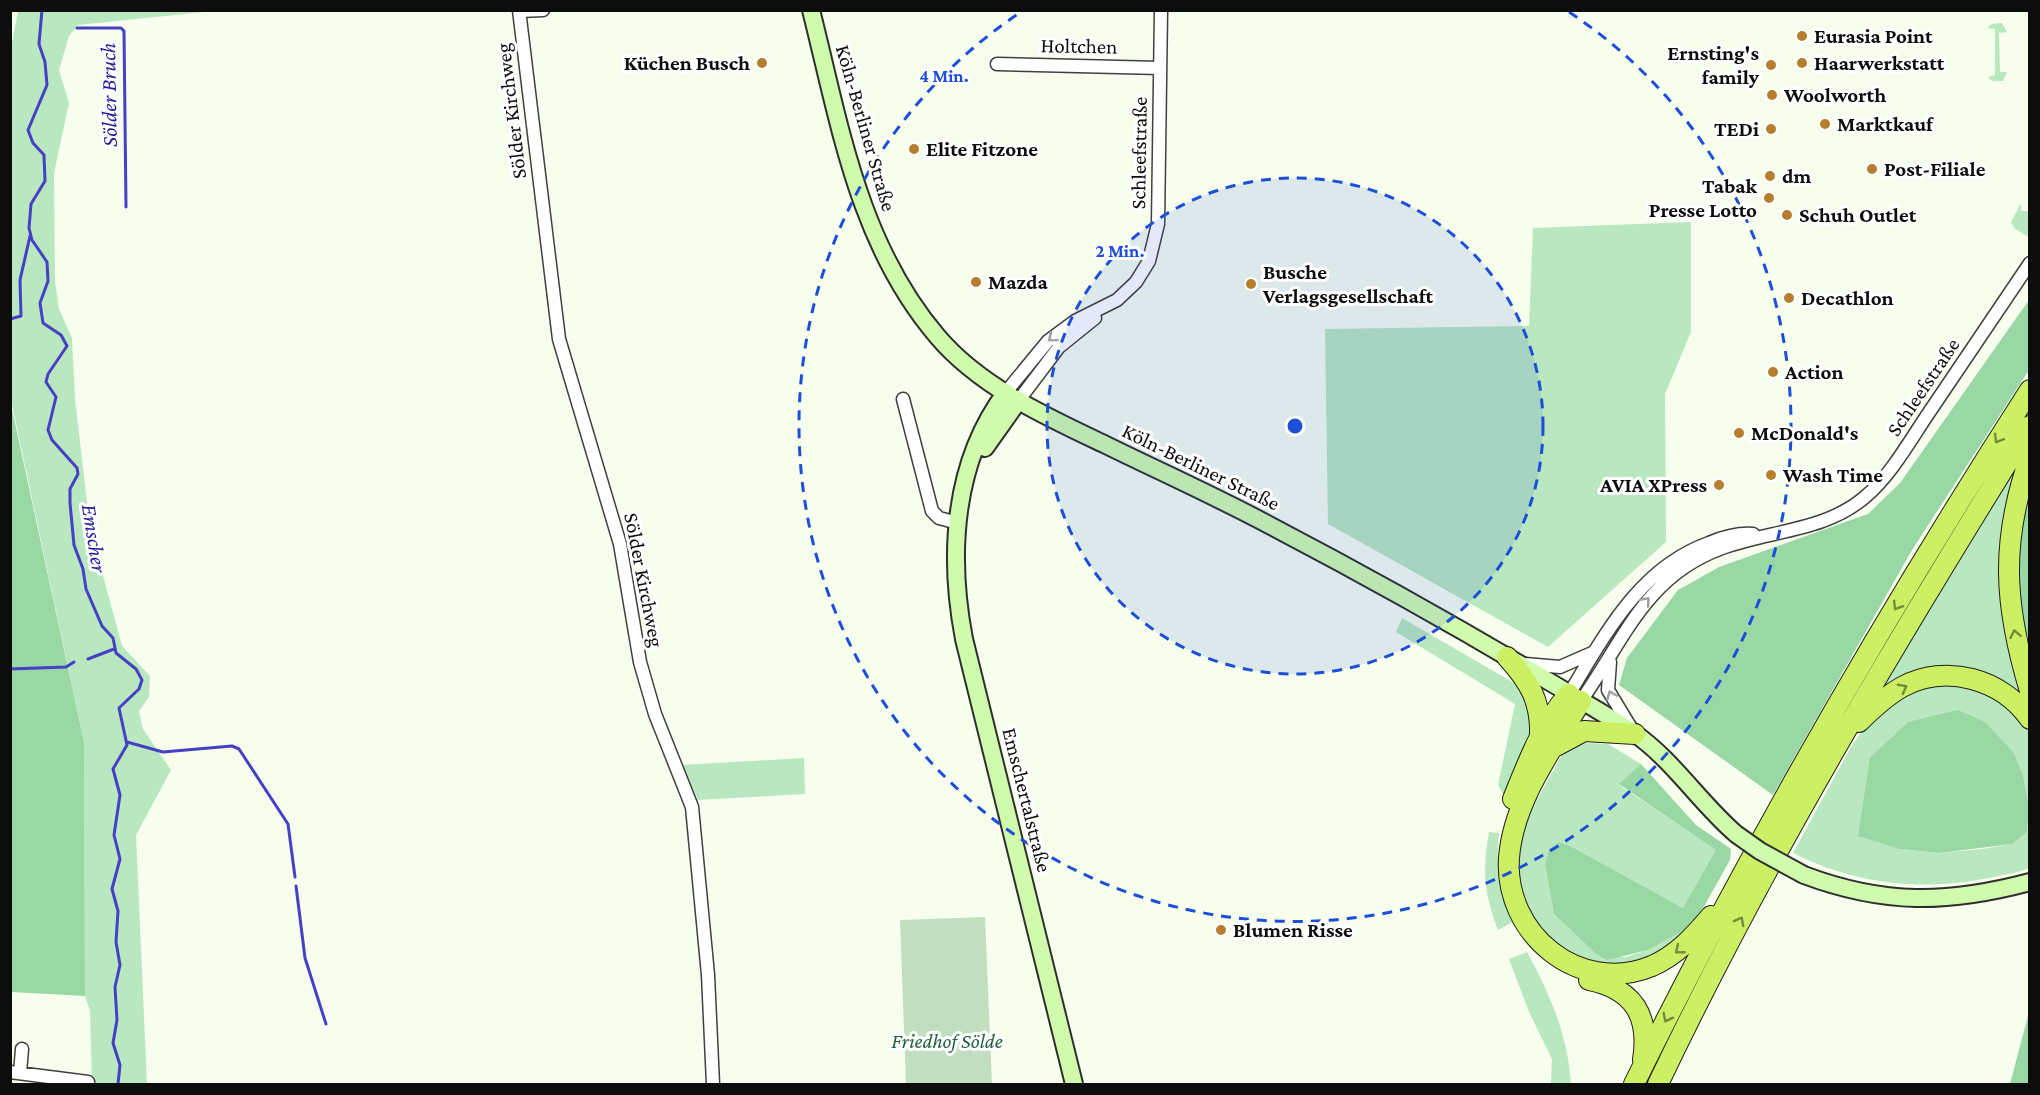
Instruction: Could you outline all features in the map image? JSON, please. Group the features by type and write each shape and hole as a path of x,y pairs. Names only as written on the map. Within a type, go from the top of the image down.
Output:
{"highway":[{"path":"1637,1078 1732,892 1790,786 1940,533 2030,390"},
{"path":"1658,1084 1745,912 1842,739 1957,543 2030,426"},
{"path":"2030,457 2018,489 2010,530 2007,576 2011,615 2030,691"},
{"path":"1507,657 1528,681 1538,702 1547,741 1518,816 1509,861 1511,888 1519,912 1547,951 1572,966 1593,972 1615,974 1639,971 1662,962 1679,951 1732,892"},
{"path":"1842,739 1885,698 1904,686 1940,676 1969,678 1993,687 2009,698 2030,719"},
{"path":"1575,698 1514,797 1503,831 1500,863 1506,898 1526,940 1541,958 1561,971 1619,989 1631,999 1640,1014 1644,1034 1637,1078"},
{"path":"1547,741 1584,731 1635,734"}],"main road":[{"name":"Köln-Berliner Straße","path":"811,10 846,157 864,213 883,256 896,279 938,338 974,369 1013,396 1278,529 1507,657 1635,734 1736,834 1760,851 1804,875 1868,895 1917,900 1965,896 2030,882"},
{"name":"Emschertalstraße","path":"1013,396 994,408 962,481 963,495 958,523 955,575 964,639 1074,1084"}],"street":[{"path":"519,11 543,10"},
{"name":"Schleefstraße","path":"1013,396 1048,341 1075,321 1102,310 1117,300 1136,282 1149,261 1155,243 1161,10"},
{"name":"Sölder Kirchweg","path":"519,11 558,339 620,544 640,662 655,714 692,807 708,975 712,1084"},
{"name":"Holtchen","path":"997,64 1160,68"},
{"name":"Schleefstraße","path":"1575,698 1613,649 1642,605 1678,570 1723,547 1764,535 1813,526 1865,497 1898,459 2030,263"},
{"path":"903,399 932,511 939,518 958,523"},
{"name":"Schleefstraße","path":"1575,698 1592,653 1632,598 1672,561 1695,548 1724,537 1742,533 1764,535"},
{"path":"1613,649 1607,671 1608,690 1635,734"},
{"name":"Schleefstraße","path":"1507,657 1528,665 1555,668 1569,665 1592,653"},
{"path":"22,1049 15,1073 88,1082"}],"green space":[{"path":"18,11 214,11 78,25 69,36 59,70 69,103 54,173 55,281 59,309 72,338 75,399 88,511 122,646 150,676 149,697 139,711 143,729 171,770 136,835 147,1084 92,1084 90,1011 85,996 84,742 11,400 10,52"},
{"path":"2002,23 2007,32 1999,33 2000,72 2007,72 2003,81 1992,81 1988,77 1995,75 1995,29 1987,28 1992,24"},
{"path":"2021,203 2021,211 2029,211 2029,237 2015,229 2011,222"},
{"path":"1691,222 1691,332 1665,394 1666,542 1548,647 1328,524 1325,329 1529,326 1533,228"},
{"path":"2029,300 2029,370 1912,550 1773,795 1619,685 1627,658 1678,590 1719,567 1868,514 1900,483"},
{"path":"10,400 84,742 85,996 11,992"},
{"path":"2020,462 2021,680 2029,705 1976,675 1877,697"},
{"path":"2029,492 2029,643 2017,598 2020,521"},
{"path":"1402,618 1521,687 1532,702 1533,733 1506,799 1498,785 1515,704 1396,632"},
{"path":"1972,683 2017,711 2029,730 2029,807 2023,775 1900,849 1939,853 2012,844 2027,832 2029,809 2029,868 1968,882 1891,883 1841,872 1793,853 1851,747 1870,719 1924,684"},
{"path":"1958,710 1985,722 2013,752 2023,775 2029,807 2027,832 2012,844 1939,853 1900,849 1858,836 1870,758 1908,722"},
{"path":"1587,743 1608,744 1641,764 1619,785 1717,850 1683,908 1574,848 1549,849 1545,864 1554,914 1596,954 1626,957 1648,950 1693,926 1688,935 1638,967 1584,965 1540,937 1515,881 1523,825 1563,753 1571,747"},
{"path":"804,758 805,794 698,800 681,765"},
{"path":"1641,764 1696,825 1731,849 1730,860 1693,926 1648,950 1607,960 1596,954 1554,914 1545,864 1549,849 1559,842 1574,848 1683,908 1716,850 1619,784"},
{"path":"1489,832 1499,833 1500,879 1513,922 1498,930 1487,893 1485,858"},
{"name":"Friedhof Sölde","path":"985,917 992,1084 906,1084 900,920"},
{"path":"1527,952 1543,984 1562,1032 1571,1084 1551,1084 1552,1059 1529,1012 1509,959"},
{"path":"2028,1016 2029,1084 2010,1084"}],"waterway":[{"name":"Emscher","path":"42,10 39,44 45,62 47,85 28,130 33,143 44,155 45,181 31,204 29,228 32,240 47,262 48,281 40,303 43,323 61,335 67,346 48,374 46,382 56,397 48,430 52,440 77,468 78,474 70,489 70,503 74,545 83,569 86,589 102,626 113,638 116,653 136,669 142,680 139,689 119,708 127,745 113,769 120,795 114,835 120,859 112,889 118,911 116,942 120,965 115,987 117,1020 113,1043 120,1065 118,1084"},
{"name":"Sölder Bruch","path":"77,28 121,28 124,31 126,207"},
{"path":"10,319 21,316 20,280 30,236"},
{"path":"88,659 114,649"},
{"path":"10,669 66,667 74,662"},
{"path":"127,742 163,752 232,746 239,749 288,824 295,877"},
{"path":"296,886 305,958 326,1024"}],"place":[{"name":"Eurasia Point","path":"1802,36"},
{"name":"Küchen Busch","path":"762,63"},
{"name":"Haarwerkstatt","path":"1802,63"},
{"name":"Ernsting's family","path":"1771,65"},
{"name":"Woolworth","path":"1772,95"},
{"name":"Marktkauf","path":"1825,124"},
{"name":"TEDi","path":"1771,129"},
{"name":"Elite Fitzone","path":"914,149"},
{"name":"Post-Filiale","path":"1872,169"},
{"name":"dm","path":"1770,176"},
{"name":"Tabak Presse Lotto","path":"1769,198"},
{"name":"Schuh Outlet","path":"1787,215"},
{"name":"Mazda","path":"976,282"},
{"name":"Busche Verlagsgesellschaft","path":"1251,284"},
{"name":"Decathlon","path":"1789,298"},
{"name":"Action","path":"1773,372"},
{"name":"McDonald's","path":"1739,433"},
{"name":"Wash Time","path":"1771,475"},
{"name":"AVIA XPress","path":"1719,485"},
{"name":"Blumen Risse","path":"1221,930"}]}
